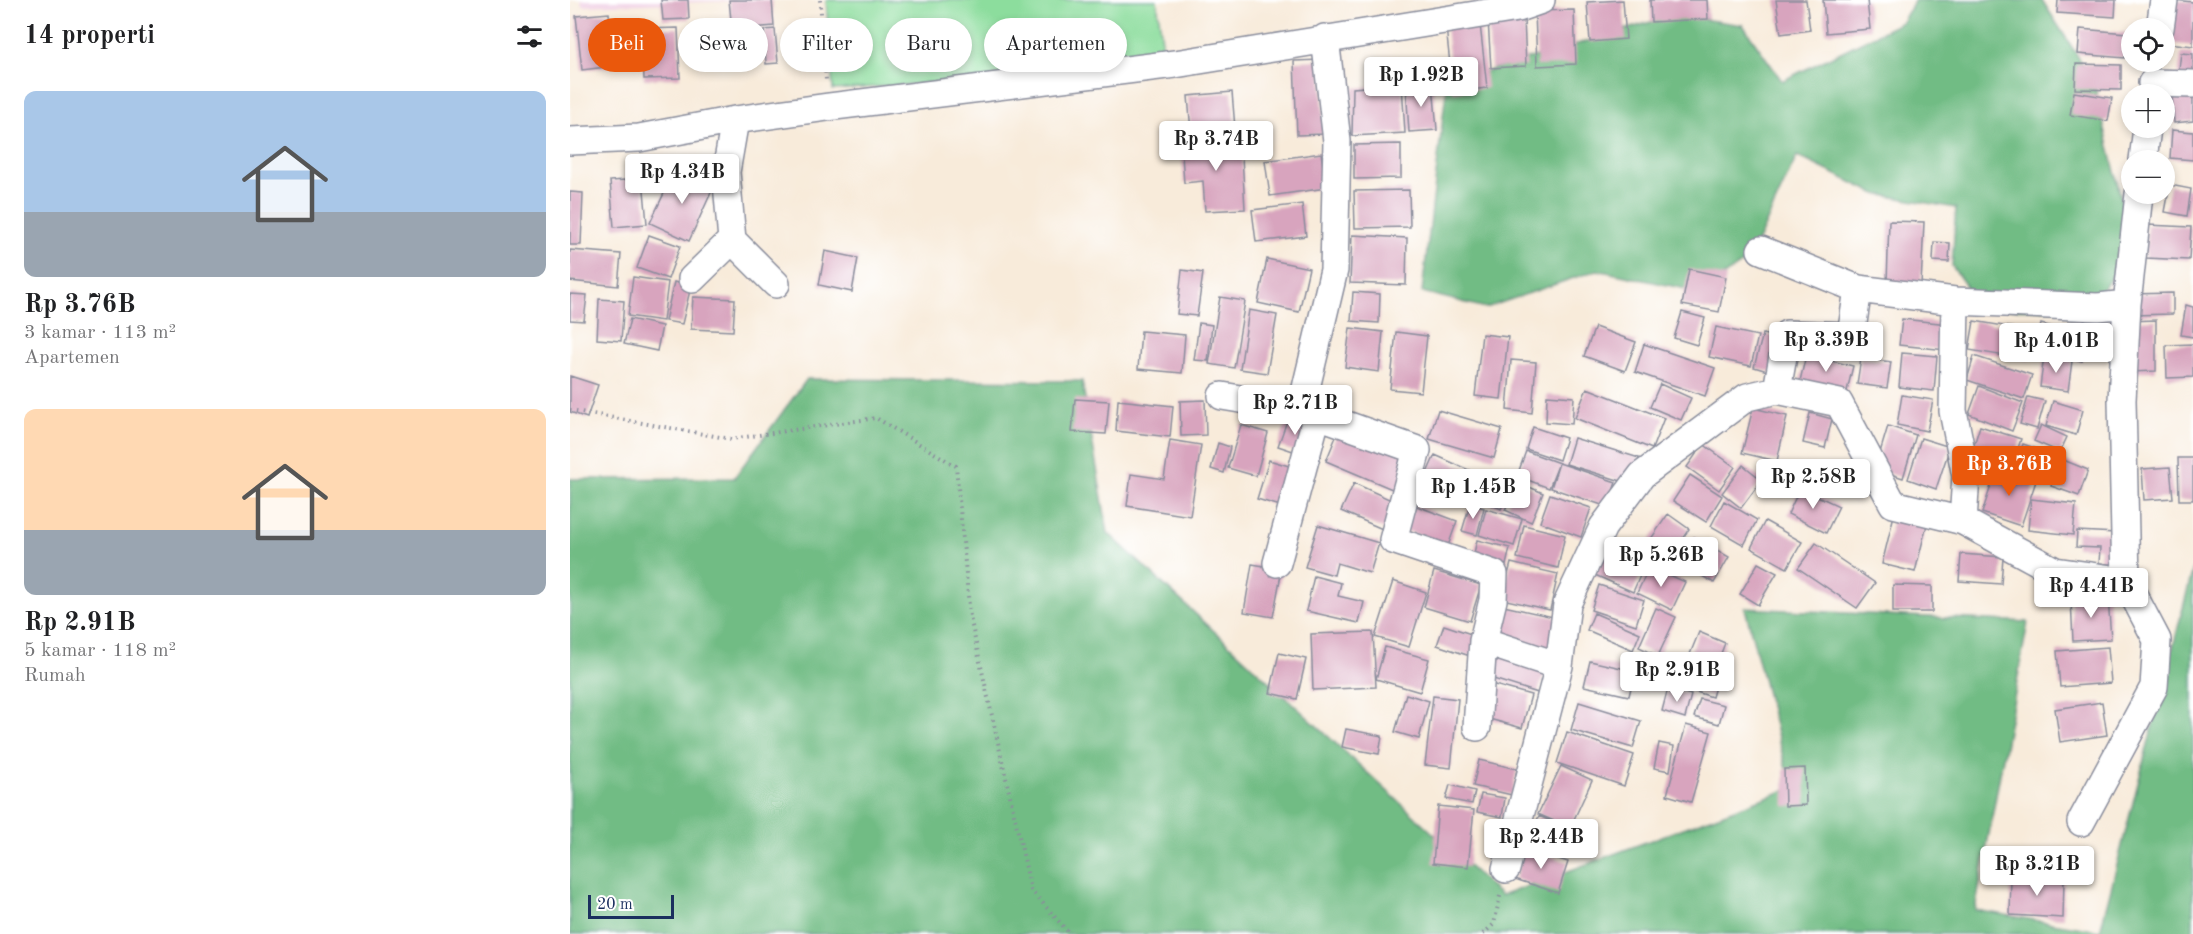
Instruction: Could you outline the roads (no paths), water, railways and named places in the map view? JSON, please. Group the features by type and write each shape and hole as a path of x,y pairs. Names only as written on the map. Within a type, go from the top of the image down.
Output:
{"street":[{"path":"570,141 639,138 735,120 828,107 1175,64 1518,8 1540,0"},
{"path":"2161,18 2164,0"},
{"path":"1277,563 1309,412 1334,270 1337,141 1325,38"},
{"path":"2152,80 2193,84"},
{"path":"735,120 726,172 732,240 776,284"},
{"path":"2081,822 2154,687 2157,640 2126,581 2122,399 2127,304 2138,204"},
{"path":"692,279 732,240"},
{"path":"1761,250 1858,289 1955,302 2098,307 2127,304"},
{"path":"1777,390 1787,334 1851,336 1858,289"},
{"path":"1955,302 1953,411 1966,476 1963,521"},
{"path":"1506,869 1559,666 1567,604 1603,527 1642,475 1747,397 1777,390 1839,403 1893,504 1963,521 2055,571 2126,581"},
{"path":"1222,396 1309,412 1417,450 1393,540 1494,574 1493,600 1483,641 1477,727"},
{"path":"1483,641 1559,666"}]}
